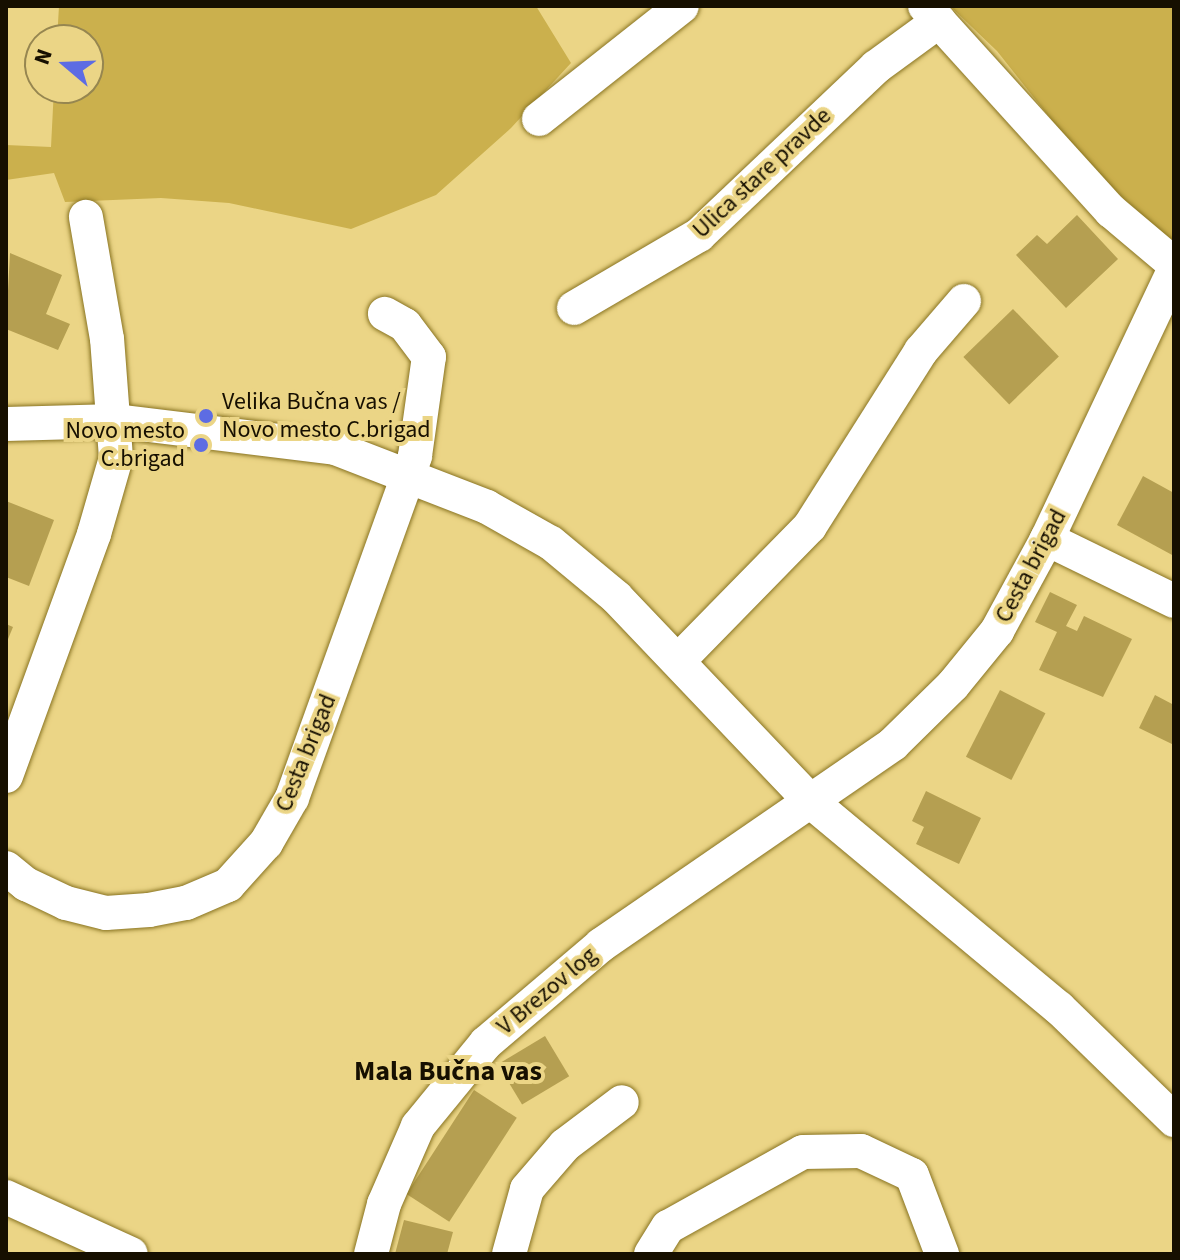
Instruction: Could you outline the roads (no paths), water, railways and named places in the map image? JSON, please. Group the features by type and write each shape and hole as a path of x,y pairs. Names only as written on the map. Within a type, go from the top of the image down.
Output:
{"street":[{"path":"539,119 682,6"},
{"name":"Ulica stare pravde","path":"574,308 699,235 932,13 1111,211 1174,264"},
{"path":"6,776 94,534 116,458 116,421 86,217"},
{"name":"Cesta brigad","path":"809,800 893,744 953,685 997,631 1047,539 1174,270"},
{"path":"679,660 810,526 921,351 964,301"},
{"name":"Cesta brigad","path":"6,868 26,884 66,903 106,913 186,903 228,885 266,843 292,798 410,474 429,357 405,325 385,314"},
{"path":"6,424 116,421 335,448 410,474 551,543 679,660 809,800 1059,1008 1174,1120"},
{"path":"1047,539 1174,601"},
{"name":"V Brezov log","path":"371,1254 384,1204 418,1126 486,1043 601,945 809,800"},
{"path":"509,1254 527,1189 565,1145 622,1102"},
{"path":"651,1254 668,1227 803,1152 861,1151 912,1175 942,1254"},
{"path":"6,1197 131,1254"}],"place":[{"name":"Velika Bučna vas / Novo mesto C.brigad","path":"206,416"},
{"name":"Novo mesto C.brigad","path":"201,445"}],"district":[{"name":"Mala Bučna vas","path":"448,1071"}]}
